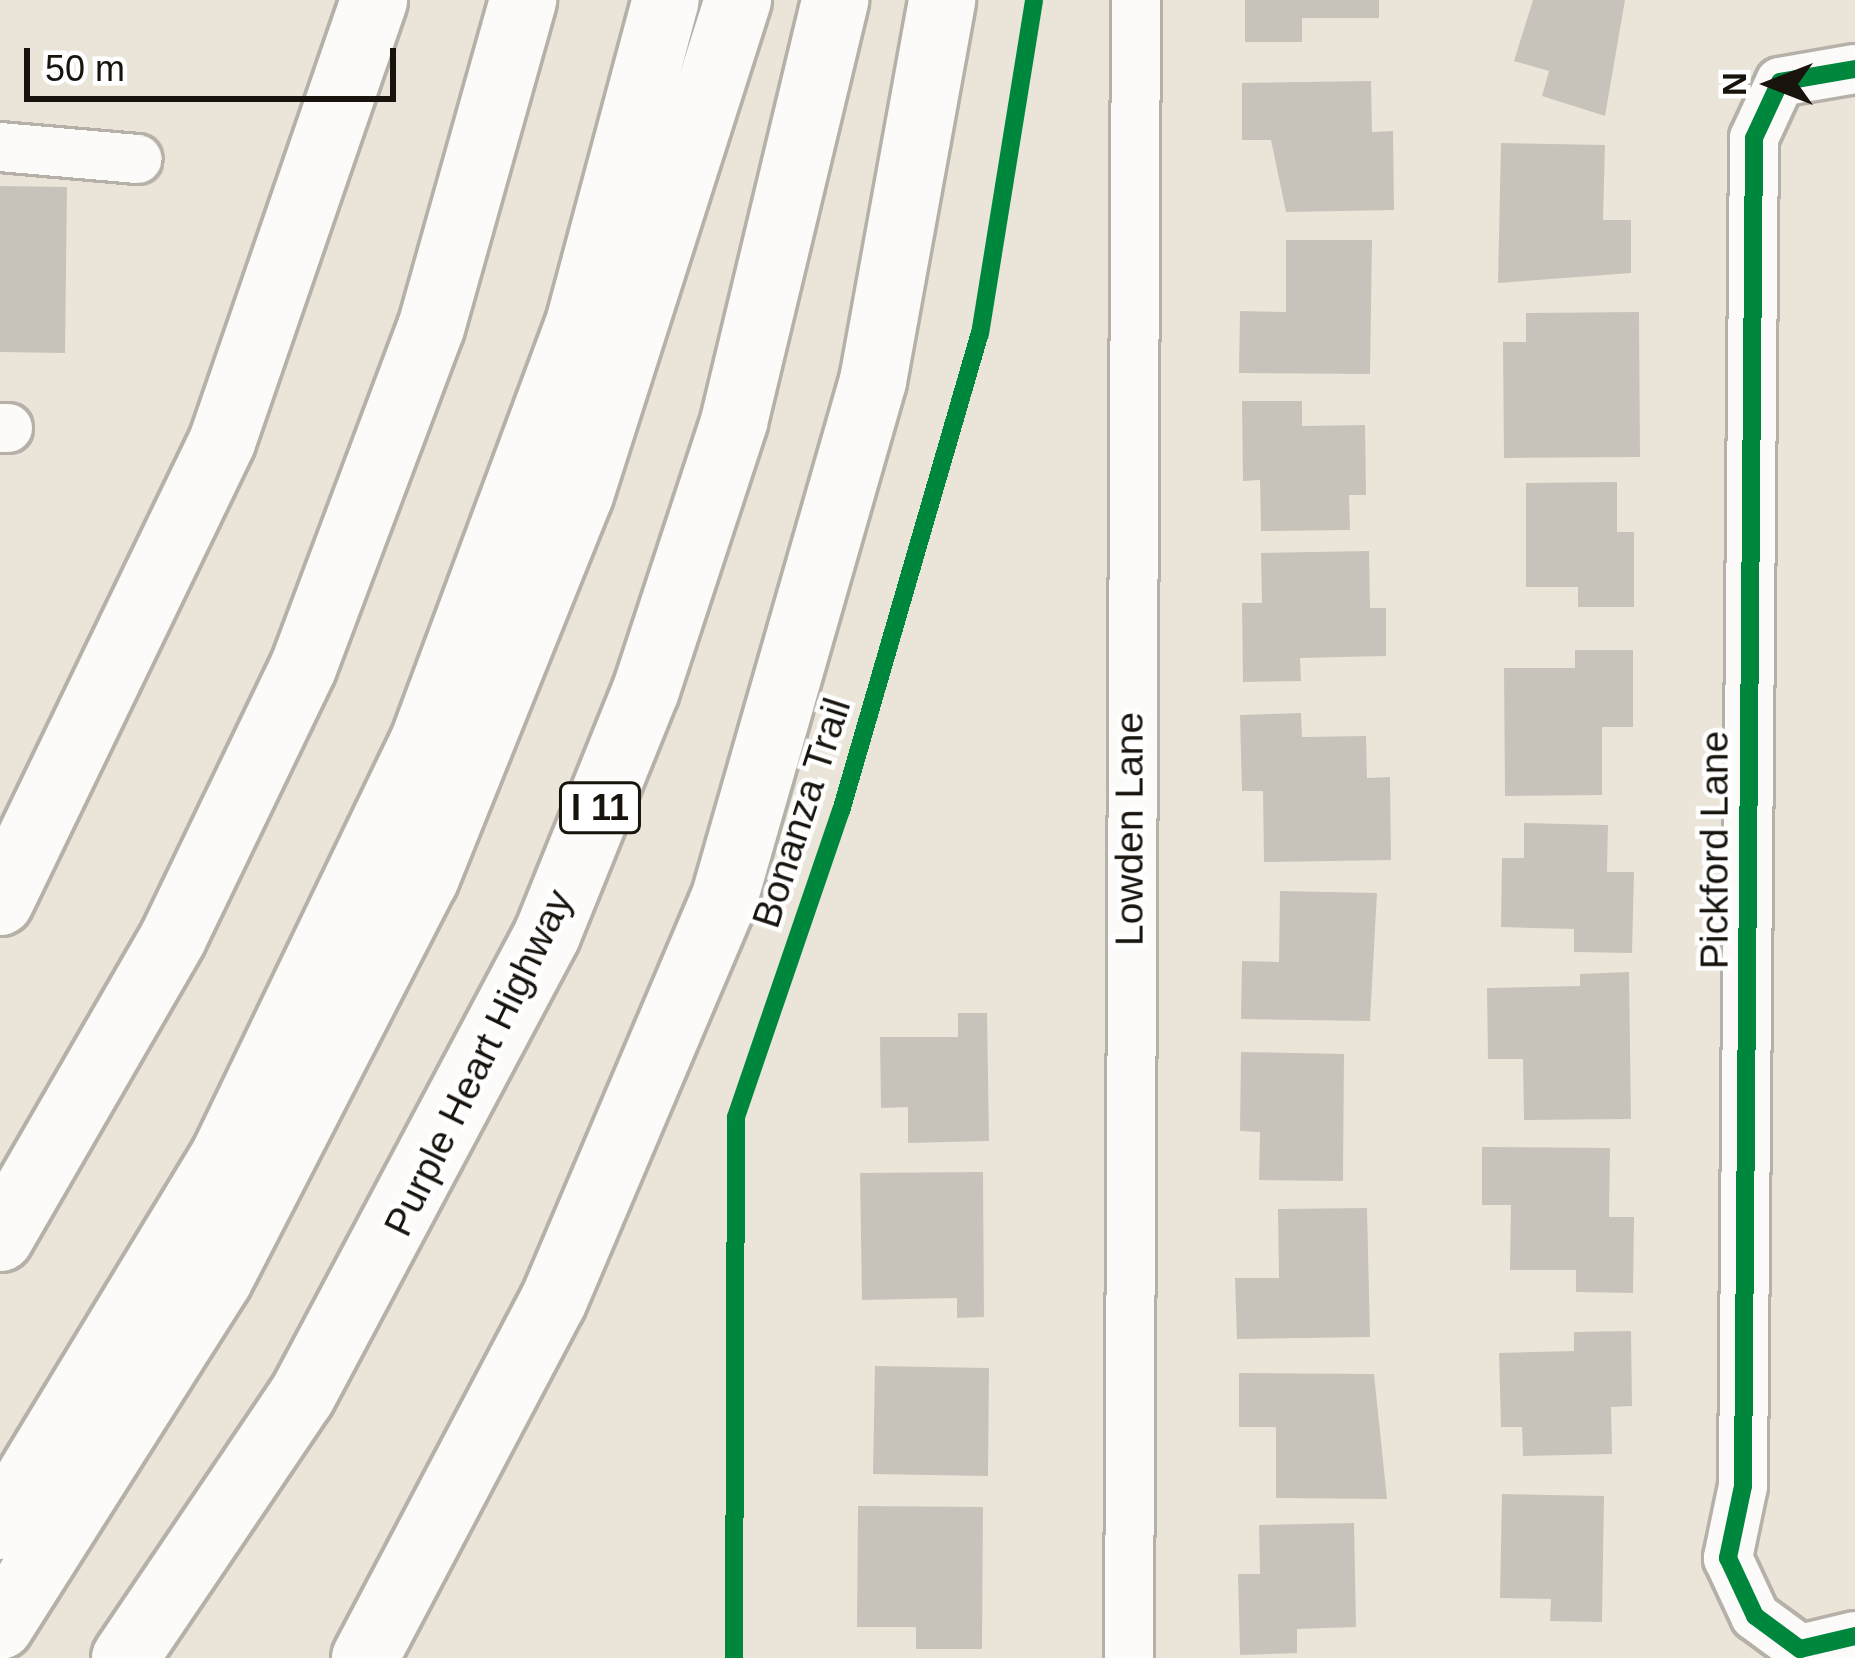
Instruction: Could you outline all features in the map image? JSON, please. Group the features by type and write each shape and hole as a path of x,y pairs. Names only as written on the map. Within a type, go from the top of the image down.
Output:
{"highway":[{"path":"0,902 214,460 374,0"},
{"path":"0,1238 173,938 303,668 431,328 523,0"},
{"path":"0,1626 21,1544 225,1154 423,743 580,320 665,0"},
{"path":"21,1544 252,1221 434,860 580,495 738,0"},
{"name":"Purple Heart Highway","path":"124,1658 302,1396 547,935 646,690 734,422 835,0"},
{"path":"364,1658 553,1303 724,900 873,381 942,0"}],"street":[{"name":"Lowden Lane","path":"1129,1658 1136,0"},
{"name":"Pickford Lane","path":"1855,69 1780,82 1754,138 1743,1486 1728,1558 1755,1616 1800,1649 1855,1636"},
{"path":"0,147 137,158"}],"building":[{"path":"1245,0 1379,0 1379,18 1302,18 1302,42 1245,42"},
{"path":"1533,0 1625,0 1605,116 1542,96 1549,71 1514,61"},
{"path":"1371,81 1372,132 1393,131 1394,210 1286,212 1271,140 1242,140 1242,83"},
{"path":"1501,143 1605,145 1603,220 1631,220 1631,273 1498,283"},
{"path":"0,186 67,187 65,353 0,352"},
{"path":"1286,240 1372,240 1370,374 1239,373 1240,311 1286,312"},
{"path":"1639,312 1640,457 1504,458 1503,342 1526,342 1526,313"},
{"path":"1242,401 1302,401 1302,426 1365,425 1366,495 1349,495 1350,530 1261,531 1260,480 1243,481"},
{"path":"1617,482 1617,532 1634,532 1634,607 1578,607 1578,587 1526,587 1526,483"},
{"path":"1369,551 1370,608 1386,608 1386,656 1300,658 1301,681 1243,682 1242,603 1262,603 1261,553"},
{"path":"1575,650 1633,650 1633,727 1602,727 1602,795 1505,796 1504,668 1575,668"},
{"path":"1301,713 1302,737 1366,736 1367,778 1390,777 1391,860 1264,862 1263,791 1242,791 1240,715"},
{"path":"1524,823 1608,825 1607,872 1634,872 1632,953 1574,952 1574,929 1501,927 1502,858 1524,858"},
{"path":"1280,891 1377,893 1370,1021 1241,1019 1242,961 1279,962"},
{"path":"1629,972 1631,1119 1524,1120 1523,1059 1488,1059 1487,988 1580,986 1580,974"},
{"path":"958,1013 987,1013 989,1141 908,1143 908,1107 881,1108 880,1037 958,1037"},
{"path":"1241,1052 1344,1054 1343,1181 1259,1180 1260,1132 1240,1131"},
{"path":"1482,1147 1610,1148 1609,1217 1634,1217 1633,1293 1576,1292 1576,1270 1510,1270 1511,1205 1482,1205"},
{"path":"983,1172 984,1317 957,1318 957,1298 862,1300 860,1173"},
{"path":"1367,1208 1370,1337 1237,1339 1235,1278 1279,1278 1278,1209"},
{"path":"1631,1331 1632,1406 1611,1407 1612,1454 1523,1456 1522,1427 1501,1427 1499,1353 1574,1351 1574,1332"},
{"path":"875,1366 989,1368 988,1476 873,1474"},
{"path":"1239,1373 1374,1374 1387,1499 1276,1498 1276,1427 1239,1427"},
{"path":"1502,1494 1604,1496 1602,1622 1550,1621 1551,1599 1500,1598"},
{"path":"858,1506 983,1507 982,1649 916,1649 916,1627 857,1627"},
{"path":"1354,1523 1356,1627 1297,1629 1297,1653 1240,1655 1238,1574 1260,1574 1259,1525"}],"cycle path":[{"name":"Bonanza Trail","path":"734,1658 736,1117 841,811 980,334 1034,0"},
{"path":"1855,69 1780,82 1754,138 1743,1486 1728,1558 1755,1616 1800,1649 1855,1636"}]}
